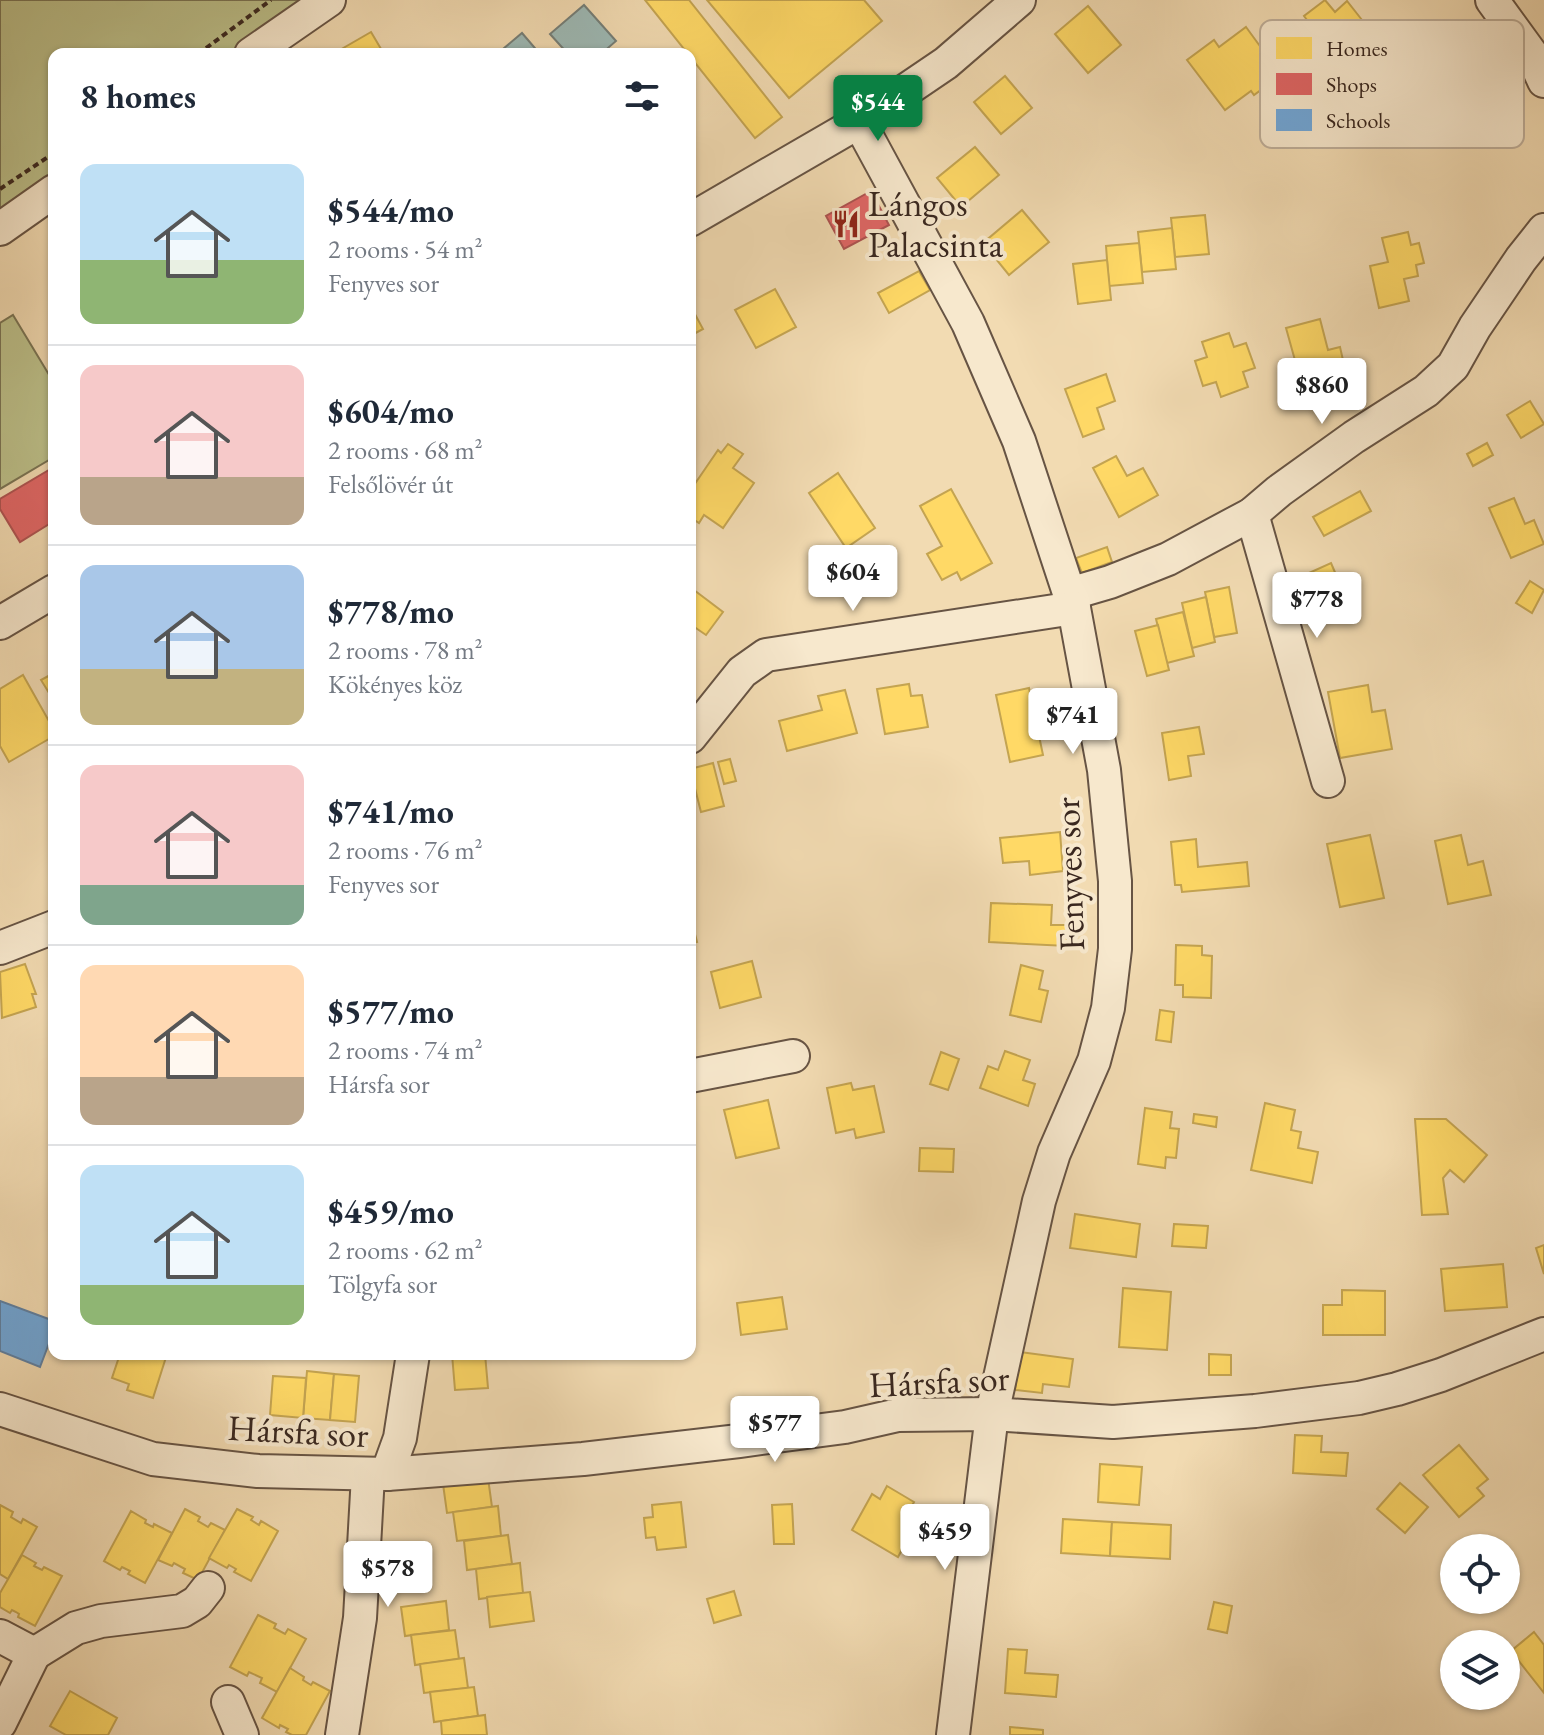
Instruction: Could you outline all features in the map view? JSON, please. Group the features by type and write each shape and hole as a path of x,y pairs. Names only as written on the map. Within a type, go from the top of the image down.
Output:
{"street":[{"path":"260,48 329,0"},
{"path":"696,217 859,122 946,63 1019,0"},
{"path":"1492,0 1507,20"},
{"path":"1524,44 1544,81"},
{"name":"Fenyves sor","path":"859,122 968,323 1019,441 1072,601 1104,770 1115,881 1115,949 1108,1008 1094,1061 1054,1153 1039,1201 992,1414 953,1735"},
{"path":"0,229 48,195"},
{"path":"696,730 742,672 766,655 1072,601 1168,559 1252,514 1354,437 1426,391 1453,366 1492,301 1544,230"},
{"path":"1252,514 1328,781"},
{"path":"0,623 48,595"},
{"path":"0,948 48,929"},
{"path":"696,1075 793,1056"},
{"name":"Hársfa sor","path":"0,1409 153,1459 258,1471 378,1475 583,1459 739,1441 845,1427 898,1415 992,1414 1113,1422 1255,1411 1359,1398 1441,1375 1544,1334"},
{"path":"342,1735 378,1475 400,1438 412,1360"},
{"path":"0,1723 34,1654 76,1628 101,1621 182,1611 197,1602 208,1588"},
{"path":"0,1636 34,1654"},
{"path":"228,1702 242,1735"}],"path":[{"path":"206,48 271,0"},
{"path":"0,189 48,157"}],"green space":[{"path":"0,0 313,0 245,48 48,48 48,187 0,222"},
{"path":"13,315 48,373 48,461 0,489 0,323"}],"water":[{"path":"584,5 616,41 608,48 563,48 550,34"},
{"path":"522,33 535,48 504,48"}],"building: Homes":[{"path":"645,0 689,0 782,117 755,138 696,64 696,48 683,48"},
{"path":"707,0 864,0 882,21 789,98"},
{"path":"1325,0 1335,12 1347,1 1362,20 1307,20 1304,16"},
{"path":"1088,6 1121,45 1088,73 1055,34"},
{"path":"1246,27 1260,46 1260,91 1254,95 1251,91 1225,110 1187,60 1214,40 1219,47"},
{"path":"371,32 380,48 343,48"},
{"path":"1005,76 1032,108 1001,134 974,102"},
{"path":"975,147 999,175 961,207 937,178"},
{"path":"1022,210 1049,242 1009,275 983,243"},
{"path":"1205,215 1209,254 1175,257 1171,218"},
{"path":"1172,228 1176,269 1142,272 1138,232"},
{"path":"1408,232 1411,245 1419,243 1424,263 1416,265 1418,276 1404,279 1409,301 1379,308 1370,266 1388,262 1382,238"},
{"path":"1139,243 1143,283 1109,286 1106,246"},
{"path":"1107,260 1111,300 1078,304 1073,264"},
{"path":"919,271 930,290 889,313 878,293"},
{"path":"775,289 796,327 756,348 735,310"},
{"path":"696,316 703,329 696,333"},
{"path":"1320,319 1328,350 1340,347 1350,391 1319,398 1316,386 1303,389 1286,328"},
{"path":"1229,333 1234,347 1246,343 1255,368 1243,372 1248,387 1221,397 1216,382 1203,386 1195,361 1207,357 1202,342"},
{"path":"1106,374 1115,401 1097,408 1104,429 1083,437 1065,389"},
{"path":"1530,401 1544,424 1521,438 1507,415"},
{"path":"1487,443 1493,455 1473,466 1467,454"},
{"path":"728,444 743,454 733,468 754,483 723,528 704,515 699,523 696,521 696,482 718,450 721,453"},
{"path":"1116,456 1127,476 1143,468 1158,495 1119,517 1093,468"},
{"path":"838,473 875,528 846,548 809,493"},
{"path":"951,489 992,563 961,580 957,572 942,580 927,554 942,546 920,506"},
{"path":"1360,491 1371,511 1324,536 1313,517"},
{"path":"1514,498 1525,524 1534,520 1544,544 1511,558 1489,508"},
{"path":"1107,547 1112,562 1082,573 1076,558"},
{"path":"1331,563 1351,610 1321,623 1300,577"},
{"path":"1530,581 1544,590 1532,613 1516,603"},
{"path":"1229,587 1237,633 1214,637 1205,592"},
{"path":"696,592 723,612 706,635 696,628"},
{"path":"1206,597 1215,642 1192,648 1182,603"},
{"path":"1183,612 1194,656 1167,663 1156,619"},
{"path":"1158,625 1169,670 1147,676 1135,631"},
{"path":"23,675 48,719 48,739 9,762 0,746 0,689"},
{"path":"48,676 48,691 41,680"},
{"path":"909,684 911,696 922,695 928,727 885,734 877,689"},
{"path":"1368,685 1372,712 1385,710 1392,749 1340,758 1328,692"},
{"path":"1029,688 1043,755 1010,762 996,695"},
{"path":"845,690 857,733 787,751 779,721 822,710 818,696"},
{"path":"1199,727 1204,754 1188,756 1191,776 1169,780 1162,733"},
{"path":"730,759 736,781 724,784 718,762"},
{"path":"713,763 724,806 701,812 696,792 696,767"},
{"path":"1060,832 1063,871 1030,875 1029,861 1003,863 1000,838"},
{"path":"1370,835 1384,898 1340,907 1327,844"},
{"path":"1461,835 1468,865 1483,861 1491,895 1448,904 1435,841"},
{"path":"1196,839 1198,867 1247,862 1249,886 1182,892 1181,885 1175,885 1171,842"},
{"path":"991,903 1052,905 1051,925 1068,925 1067,946 989,942"},
{"path":"1176,945 1202,946 1202,955 1212,956 1211,998 1183,997 1183,985 1175,985"},
{"path":"752,961 761,997 720,1008 711,972"},
{"path":"25,964 36,994 32,994 36,1007 2,1018 0,972"},
{"path":"1021,965 1043,971 1039,989 1048,991 1041,1022 1010,1015"},
{"path":"1160,1010 1174,1012 1171,1042 1156,1040"},
{"path":"1005,1051 1030,1060 1023,1080 1035,1084 1028,1106 980,1088 988,1066 998,1070"},
{"path":"941,1052 959,1059 948,1090 930,1084"},
{"path":"851,1083 853,1090 874,1086 884,1132 856,1138 854,1129 836,1133 827,1088"},
{"path":"768,1100 779,1148 736,1158 724,1110"},
{"path":"1265,1103 1295,1110 1291,1130 1301,1132 1298,1148 1318,1152 1312,1183 1251,1170"},
{"path":"1145,1108 1172,1112 1170,1128 1179,1129 1176,1158 1166,1157 1165,1168 1138,1164"},
{"path":"1194,1114 1217,1117 1216,1127 1193,1123"},
{"path":"1415,1119 1446,1119 1487,1155 1464,1182 1450,1170 1443,1178 1448,1214 1422,1215"},
{"path":"920,1148 954,1149 953,1172 919,1171"},
{"path":"1075,1214 1140,1224 1136,1257 1070,1248"},
{"path":"1174,1224 1208,1226 1206,1248 1172,1246"},
{"path":"1544,1245 1544,1274 1536,1248"},
{"path":"1503,1264 1507,1307 1445,1311 1441,1269"},
{"path":"1123,1288 1171,1292 1167,1350 1119,1347"},
{"path":"1342,1290 1385,1291 1385,1335 1323,1335 1323,1305 1342,1305"},
{"path":"782,1297 787,1329 741,1335 737,1303"},
{"path":"1020,1352 1073,1359 1069,1387 1043,1384 1042,1393 1015,1390"},
{"path":"1209,1354 1231,1355 1231,1375 1209,1375"},
{"path":"118,1360 165,1360 153,1398 127,1390 129,1384 112,1378"},
{"path":"452,1360 486,1360 488,1388 455,1390"},
{"path":"307,1371 334,1374 330,1420 303,1418"},
{"path":"334,1374 359,1376 355,1422 330,1420"},
{"path":"273,1376 306,1378 303,1418 270,1415"},
{"path":"1295,1435 1322,1436 1321,1452 1348,1453 1346,1476 1293,1473"},
{"path":"1459,1445 1488,1479 1477,1488 1484,1496 1459,1517 1423,1475"},
{"path":"1100,1464 1142,1467 1139,1505 1098,1502"},
{"path":"488,1478 492,1507 447,1513 443,1484"},
{"path":"1400,1483 1428,1507 1405,1533 1377,1509"},
{"path":"887,1486 914,1502 909,1511 920,1517 898,1557 852,1530 872,1494 880,1499"},
{"path":"681,1502 686,1547 657,1550 655,1537 646,1538 644,1518 653,1517 652,1505"},
{"path":"792,1504 794,1544 774,1544 772,1505"},
{"path":"0,1505 13,1512 11,1517 21,1523 23,1519 37,1527 8,1579 0,1574"},
{"path":"498,1506 501,1536 457,1541 453,1512"},
{"path":"185,1509 200,1517 198,1521 208,1527 211,1523 225,1530 198,1580 183,1573 185,1569 174,1563 172,1566 158,1560"},
{"path":"237,1509 253,1517 251,1520 259,1525 261,1521 278,1531 251,1581 234,1572 236,1569 229,1565 227,1568 209,1558"},
{"path":"131,1511 146,1520 145,1523 172,1533 145,1583 128,1574 130,1571 122,1567 120,1570 104,1561"},
{"path":"1063,1519 1112,1522 1110,1556 1061,1553"},
{"path":"1112,1522 1171,1525 1170,1559 1110,1556"},
{"path":"508,1535 512,1564 467,1570 464,1541"},
{"path":"22,1555 36,1563 34,1566 42,1570 44,1567 62,1576 35,1626 18,1617 16,1612 12,1610 10,1613 0,1607 0,1593"},
{"path":"520,1563 523,1593 479,1599 476,1569"},
{"path":"734,1591 741,1615 714,1623 707,1599"},
{"path":"530,1592 534,1621 490,1627 487,1597"},
{"path":"446,1601 449,1630 405,1636 401,1607"},
{"path":"1214,1602 1232,1606 1227,1633 1208,1629"},
{"path":"258,1615 276,1624 274,1628 285,1634 288,1629 306,1639 277,1692 260,1683 262,1678 249,1672 247,1676 230,1667"},
{"path":"455,1630 459,1659 415,1665 411,1635"},
{"path":"1534,1632 1544,1645 1544,1693 1520,1662 1520,1644"},
{"path":"1008,1649 1027,1650 1025,1673 1058,1675 1056,1697 1005,1693"},
{"path":"464,1658 468,1688 424,1693 420,1664"},
{"path":"290,1668 311,1685 313,1682 330,1691 306,1735 292,1735 286,1732 288,1729 280,1725 279,1728 262,1718"},
{"path":"474,1687 478,1716 434,1722 430,1692"},
{"path":"70,1691 117,1718 108,1735 66,1735 50,1726"},
{"path":"485,1715 487,1735 442,1735 441,1721"},
{"path":"1010,1727 1043,1730 1043,1735 1010,1735"}],"building: Shops":[{"path":"871,191 889,225 844,249 826,216"},
{"path":"48,471 48,525 20,542 0,509 0,499"}],"building: Schools":[{"path":"0,1301 48,1319 48,1346 40,1367 0,1351"}],"place":[{"name":"Lángos Palacsinta","path":"846,224"}]}
